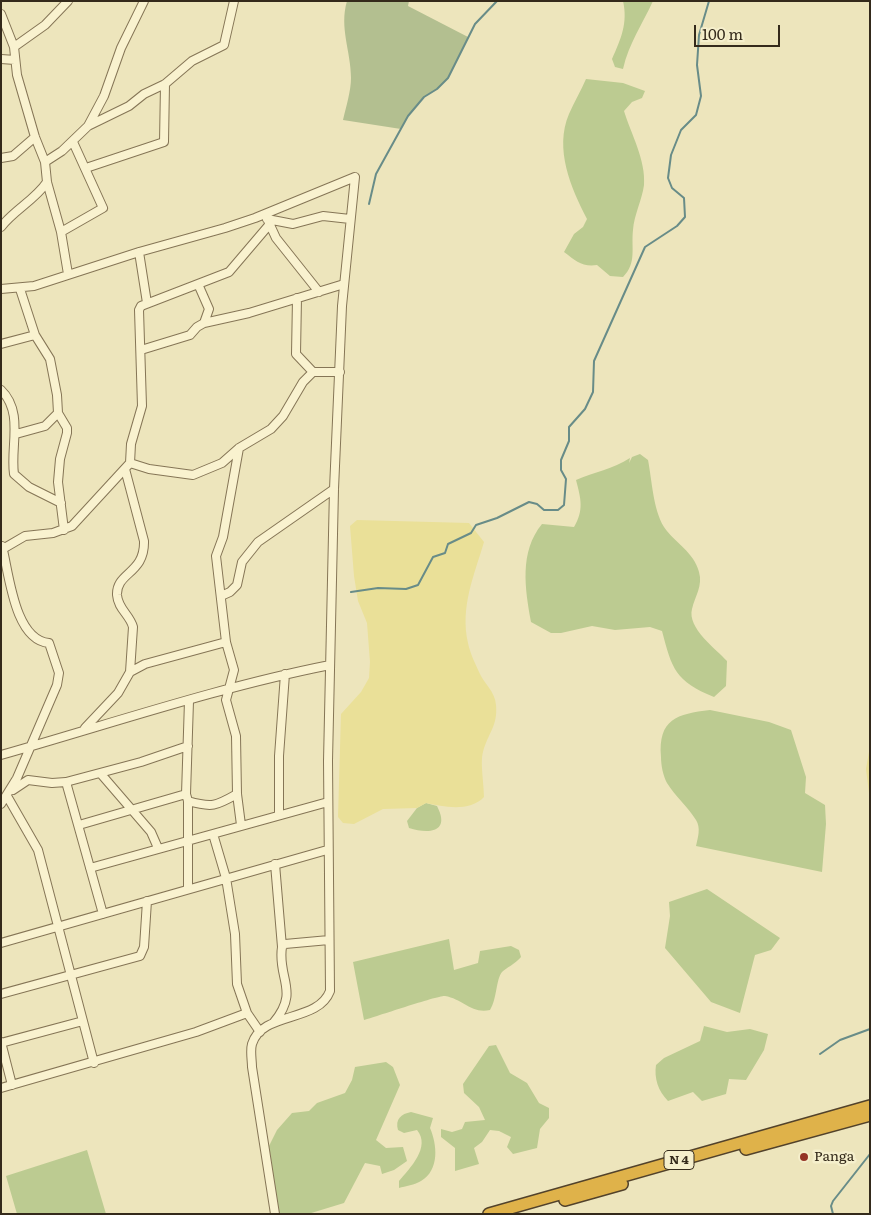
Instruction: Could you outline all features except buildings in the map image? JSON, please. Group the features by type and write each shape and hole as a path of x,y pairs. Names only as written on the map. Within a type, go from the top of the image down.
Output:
{"highway":[{"name":"N 4","path":"489,1214 870,1106"},
{"name":"N 4","path":"515,1214 870,1115"}],"street":[{"path":"14,46 45,25 68,1"},
{"path":"45,162 72,142 88,126 104,96 122,48 144,1"},
{"path":"88,126 114,114 144,94 165,84 192,61 226,44 234,1"},
{"path":"1,14 14,46 19,85 34,137 45,162 47,182 61,232 68,274"},
{"path":"1,59 15,60"},
{"path":"86,168 164,142 165,84"},
{"path":"1,158 13,156 34,137"},
{"path":"61,232 103,208 86,168 72,142"},
{"path":"1,289 20,289 139,252 267,219 355,177 344,284 334,488 328,802 330,980 326,998 304,1012 273,1024 260,1032 252,1044 252,1067 275,1214"},
{"path":"1,227 18,209 41,192 47,182"},
{"path":"267,219 293,224 323,216 350,219"},
{"path":"84,729 118,693 130,672 132,620 120,604 117,595 120,584 127,574 140,564 144,553 144,541 128,466 131,444 142,406 139,310 147,303 232,270 267,219"},
{"path":"267,219 276,238 319,292"},
{"path":"139,252 147,303"},
{"path":"198,284 210,309 204,323"},
{"path":"141,350 190,335 197,327 204,323 248,313 344,284"},
{"path":"20,289 35,335 52,363 58,414 67,433 60,459 58,482 64,530"},
{"path":"297,298 296,354 314,372"},
{"path":"1,344 35,335"},
{"path":"128,466 193,475 222,463 239,448 271,428 284,416 303,382 314,372 340,372"},
{"path":"1,390 11,404 16,434 13,458 14,474 28,487 61,503"},
{"path":"16,434 45,426 58,414"},
{"path":"239,448 223,537 217,552 226,642 234,670 228,690 227,705 236,736 237,794 241,825"},
{"path":"1,804 9,793 57,685 59,673 49,643 37,640 31,635 14,602 2,548 25,536 64,530 78,521 128,466"},
{"path":"221,596 230,592 237,585 242,562 258,542 334,488"},
{"path":"130,672 145,664 226,642"},
{"path":"1,755 84,729 284,674 330,665"},
{"path":"280,815 279,756 284,674"},
{"path":"188,888 189,701"},
{"path":"9,793 28,780 52,783 66,782 101,774 188,746"},
{"path":"101,774 151,832 158,848"},
{"path":"66,782 103,914"},
{"path":"9,793 38,850 94,1062"},
{"path":"79,825 131,810 187,798 209,806 219,805 237,794"},
{"path":"90,868 188,839 213,834 328,802"},
{"path":"213,834 226,878 236,945 237,984 247,1013 260,1032"},
{"path":"1,943 188,888 328,850"},
{"path":"273,1024 284,1006 288,994 275,864"},
{"path":"1,994 140,956 144,948 147,901"},
{"path":"282,947 285,944 329,940"},
{"path":"1,1088 196,1032 247,1013"},
{"path":"12,1085 1,1043 84,1021"}],"green space":[{"path":"347,1 409,1 408,6 468,37 448,78 437,89 424,97 408,116 401,129 343,120 351,78 344,21"},
{"path":"623,1 653,1 632,42 623,69 615,67 612,59 621,38 624,24"},
{"path":"586,79 623,83 645,91 642,98 632,102 624,111 643,166 644,185 634,224 632,261 623,277 610,276 597,265 583,264 564,252 574,234 583,227 587,219 575,194 566,168 563,141 569,114"},
{"path":"640,454 648,460 655,503 660,520 668,533 684,548 697,565 700,577 692,609 694,623 704,638 727,661 726,686 714,697 691,685 677,672 669,655 662,631 650,627 615,630 592,626 561,633 551,633 531,622 526,584 527,559 530,546 542,524 574,527 581,504 576,480 617,465 630,458 629,463 632,457"},
{"path":"710,710 769,722 791,730 806,777 805,793 825,805 826,824 822,872 696,846 699,833 698,823 667,783 661,763 661,744 666,726 672,721 688,714"},
{"path":"426,803 437,806 441,815 439,826 430,831 409,828 407,821 417,808"},
{"path":"707,889 780,938 771,950 755,955 740,1013 711,1002 665,948 670,916 669,902"},
{"path":"449,939 454,970 478,963 480,951 511,946 519,950 521,957 500,975 490,1010 477,1010 445,996 364,1020 353,962"},
{"path":"704,1026 727,1032 750,1029 768,1034 764,1050 746,1080 729,1079 726,1094 702,1101 693,1092 668,1101 658,1084 656,1065 664,1058 700,1041"},
{"path":"496,1045 510,1073 527,1083 539,1103 549,1108 549,1118 540,1129 537,1148 513,1154 507,1147 511,1137 499,1131 490,1130 482,1142 474,1148 479,1164 455,1171 455,1148 441,1137 441,1129 452,1132 462,1129 465,1122 485,1120 479,1107 464,1093 463,1084 489,1046"},
{"path":"386,1062 393,1067 400,1085 376,1140 386,1148 403,1147 407,1161 394,1170 382,1174 380,1166 365,1163 344,1203 308,1214 279,1214 269,1146 277,1130 292,1113 309,1111 317,1103 345,1093 352,1080 355,1067"},
{"path":"411,1112 433,1118 430,1128 435,1149 434,1164 427,1176 421,1181 399,1188 399,1181 417,1157 422,1143 417,1130 404,1133 398,1130 398,1120 404,1114"},
{"path":"87,1150 106,1214 17,1214 6,1176"}],"sand":[{"path":"357,520 469,523 484,542 469,592 466,630 471,654 481,676 494,696 496,719 482,756 484,797 472,805 449,807 426,803 417,808 383,809 354,824 343,823 338,817 341,714 361,692 369,678 370,662 367,623 358,601 350,526"},
{"path":"870,746 870,801 866,769"}],"waterway":[{"path":"369,204 376,174 408,116 424,97 437,89 448,78 475,24 497,1"},
{"path":"351,592 378,588 406,589 418,585 433,557 445,553 448,544 471,533 476,525 497,518 529,502 537,504 544,510 558,510 564,505 566,479 561,470 561,460 569,441 569,427 585,409 593,392 594,361 645,247 677,226 685,217 684,198 672,188 668,178 671,155 681,130 696,115 701,96 697,65 699,35 709,1"},
{"path":"820,1054 840,1040 870,1029"},
{"path":"833,1214 831,1206 833,1201 870,1154"}],"place":[{"name":"Panga","path":"804,1157"}]}
